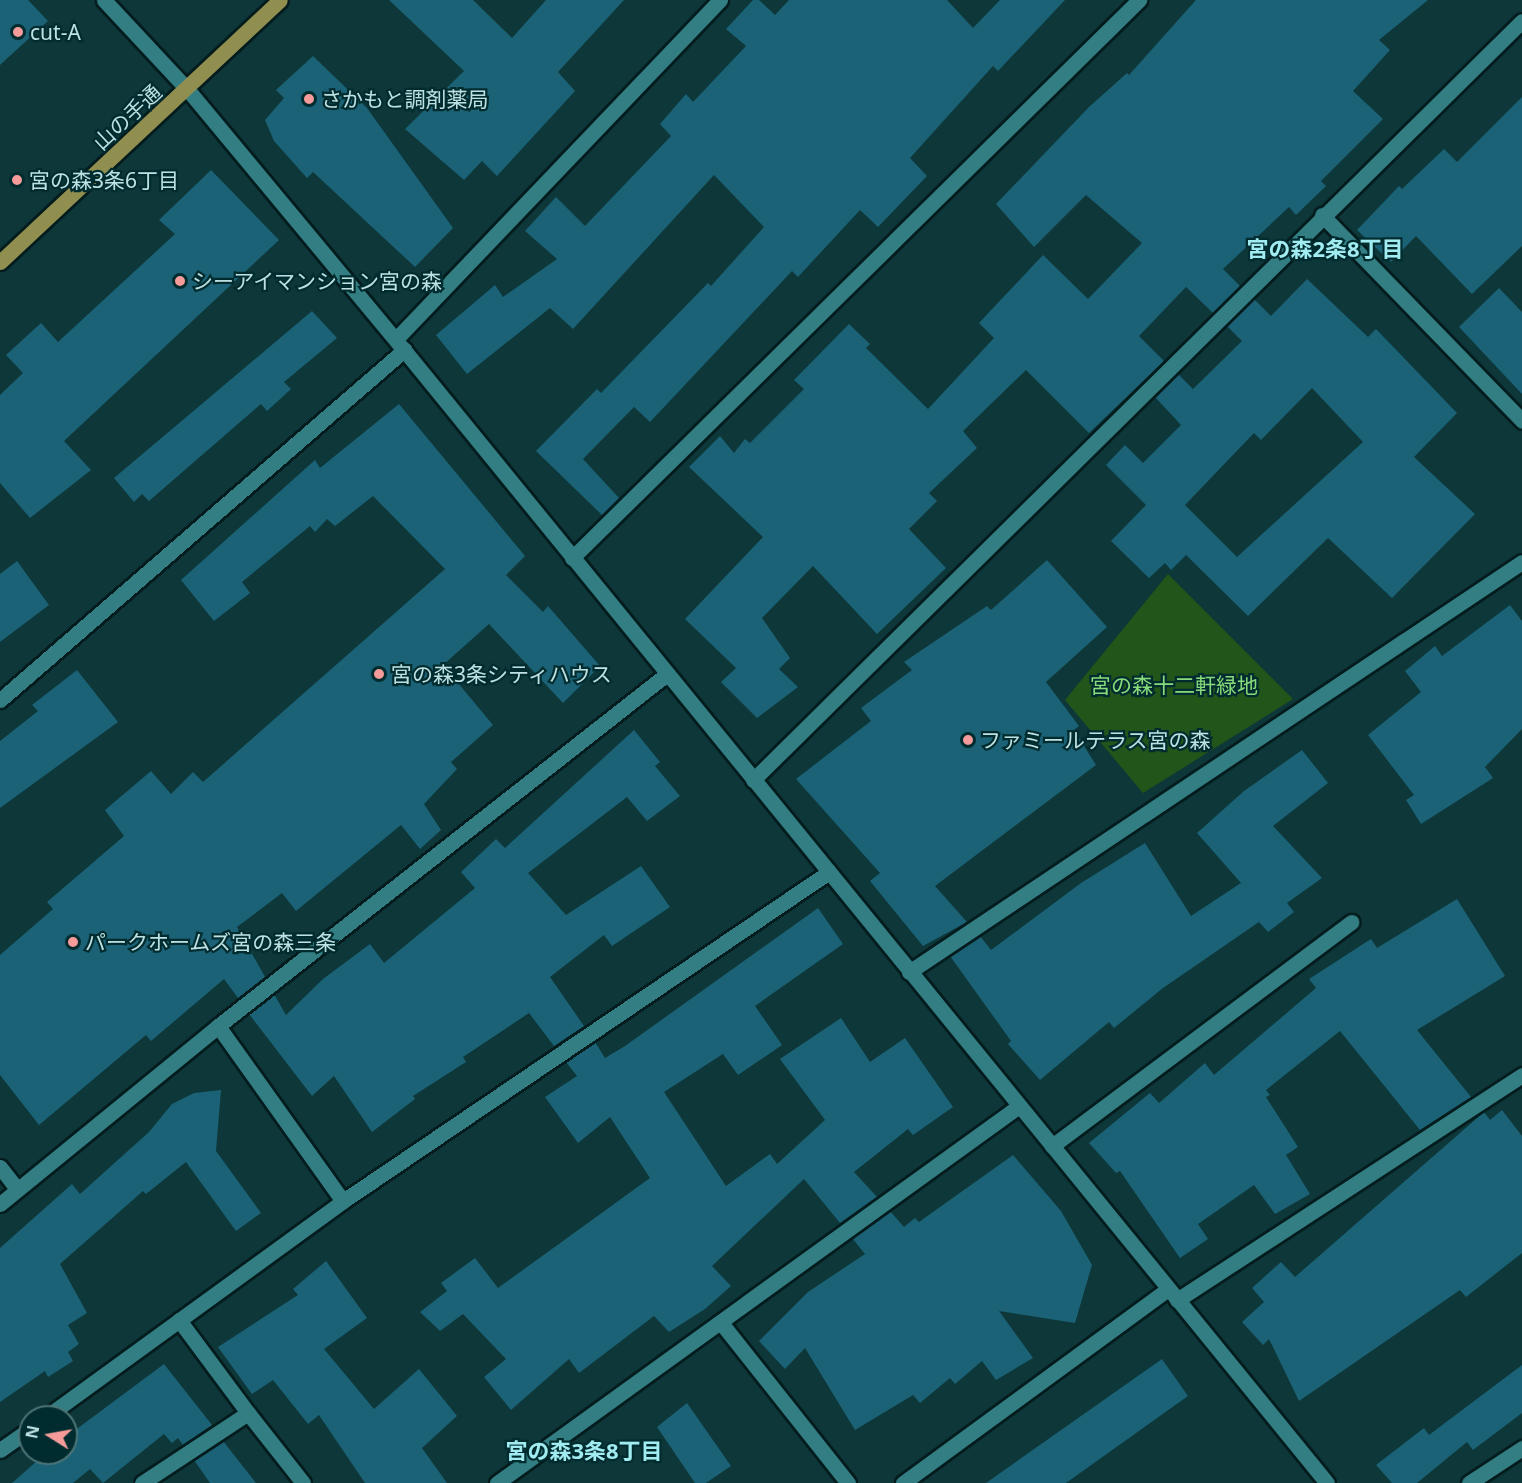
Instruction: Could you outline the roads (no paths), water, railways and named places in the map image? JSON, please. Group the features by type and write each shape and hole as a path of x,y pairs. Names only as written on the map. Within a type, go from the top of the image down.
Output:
{"main road":[{"name":"山の手通","path":"0,262 188,90 280,0"}],"street":[{"path":"104,0 188,90 400,345 1327,1483"},
{"path":"0,700 400,345 720,0"},
{"path":"572,558 1139,0"},
{"path":"753,780 1322,215 1522,21"},
{"path":"1322,215 1522,422"},
{"path":"909,972 1522,562"},
{"path":"0,1204 218,1026 667,674"},
{"path":"62,1405 343,1201 829,872"},
{"path":"1052,1146 1351,922"},
{"path":"218,1026 343,1201"},
{"path":"903,1483 1173,1295 1522,1075"},
{"path":"497,1483 722,1324 1019,1106"},
{"path":"0,1167 18,1189"},
{"path":"178,1320 303,1483"},
{"path":"722,1324 848,1483"},
{"path":"142,1483 248,1413"},
{"path":"0,1450 18,1437"},
{"path":"1469,1483 1522,1448"}],"place":[{"name":"cut-A","path":"18,32"},
{"name":"さかもと調剤薬局","path":"309,99"},
{"name":"宮の森3条6丁目","path":"17,180"},
{"name":"シーアイマンション宮の森","path":"180,281"},
{"name":"宮の森3条シティハウス","path":"379,674"},
{"name":"ファミールテラス宮の森","path":"968,740"},
{"name":"パークホームズ宮の森三条","path":"73,942"}],"district":[{"name":"宮の森2条8丁目","path":"1325,249"},
{"name":"宮の森3条8丁目","path":"584,1451"}],"park label":[{"name":"宮の森十二軒緑地","path":"1174,685"}]}
